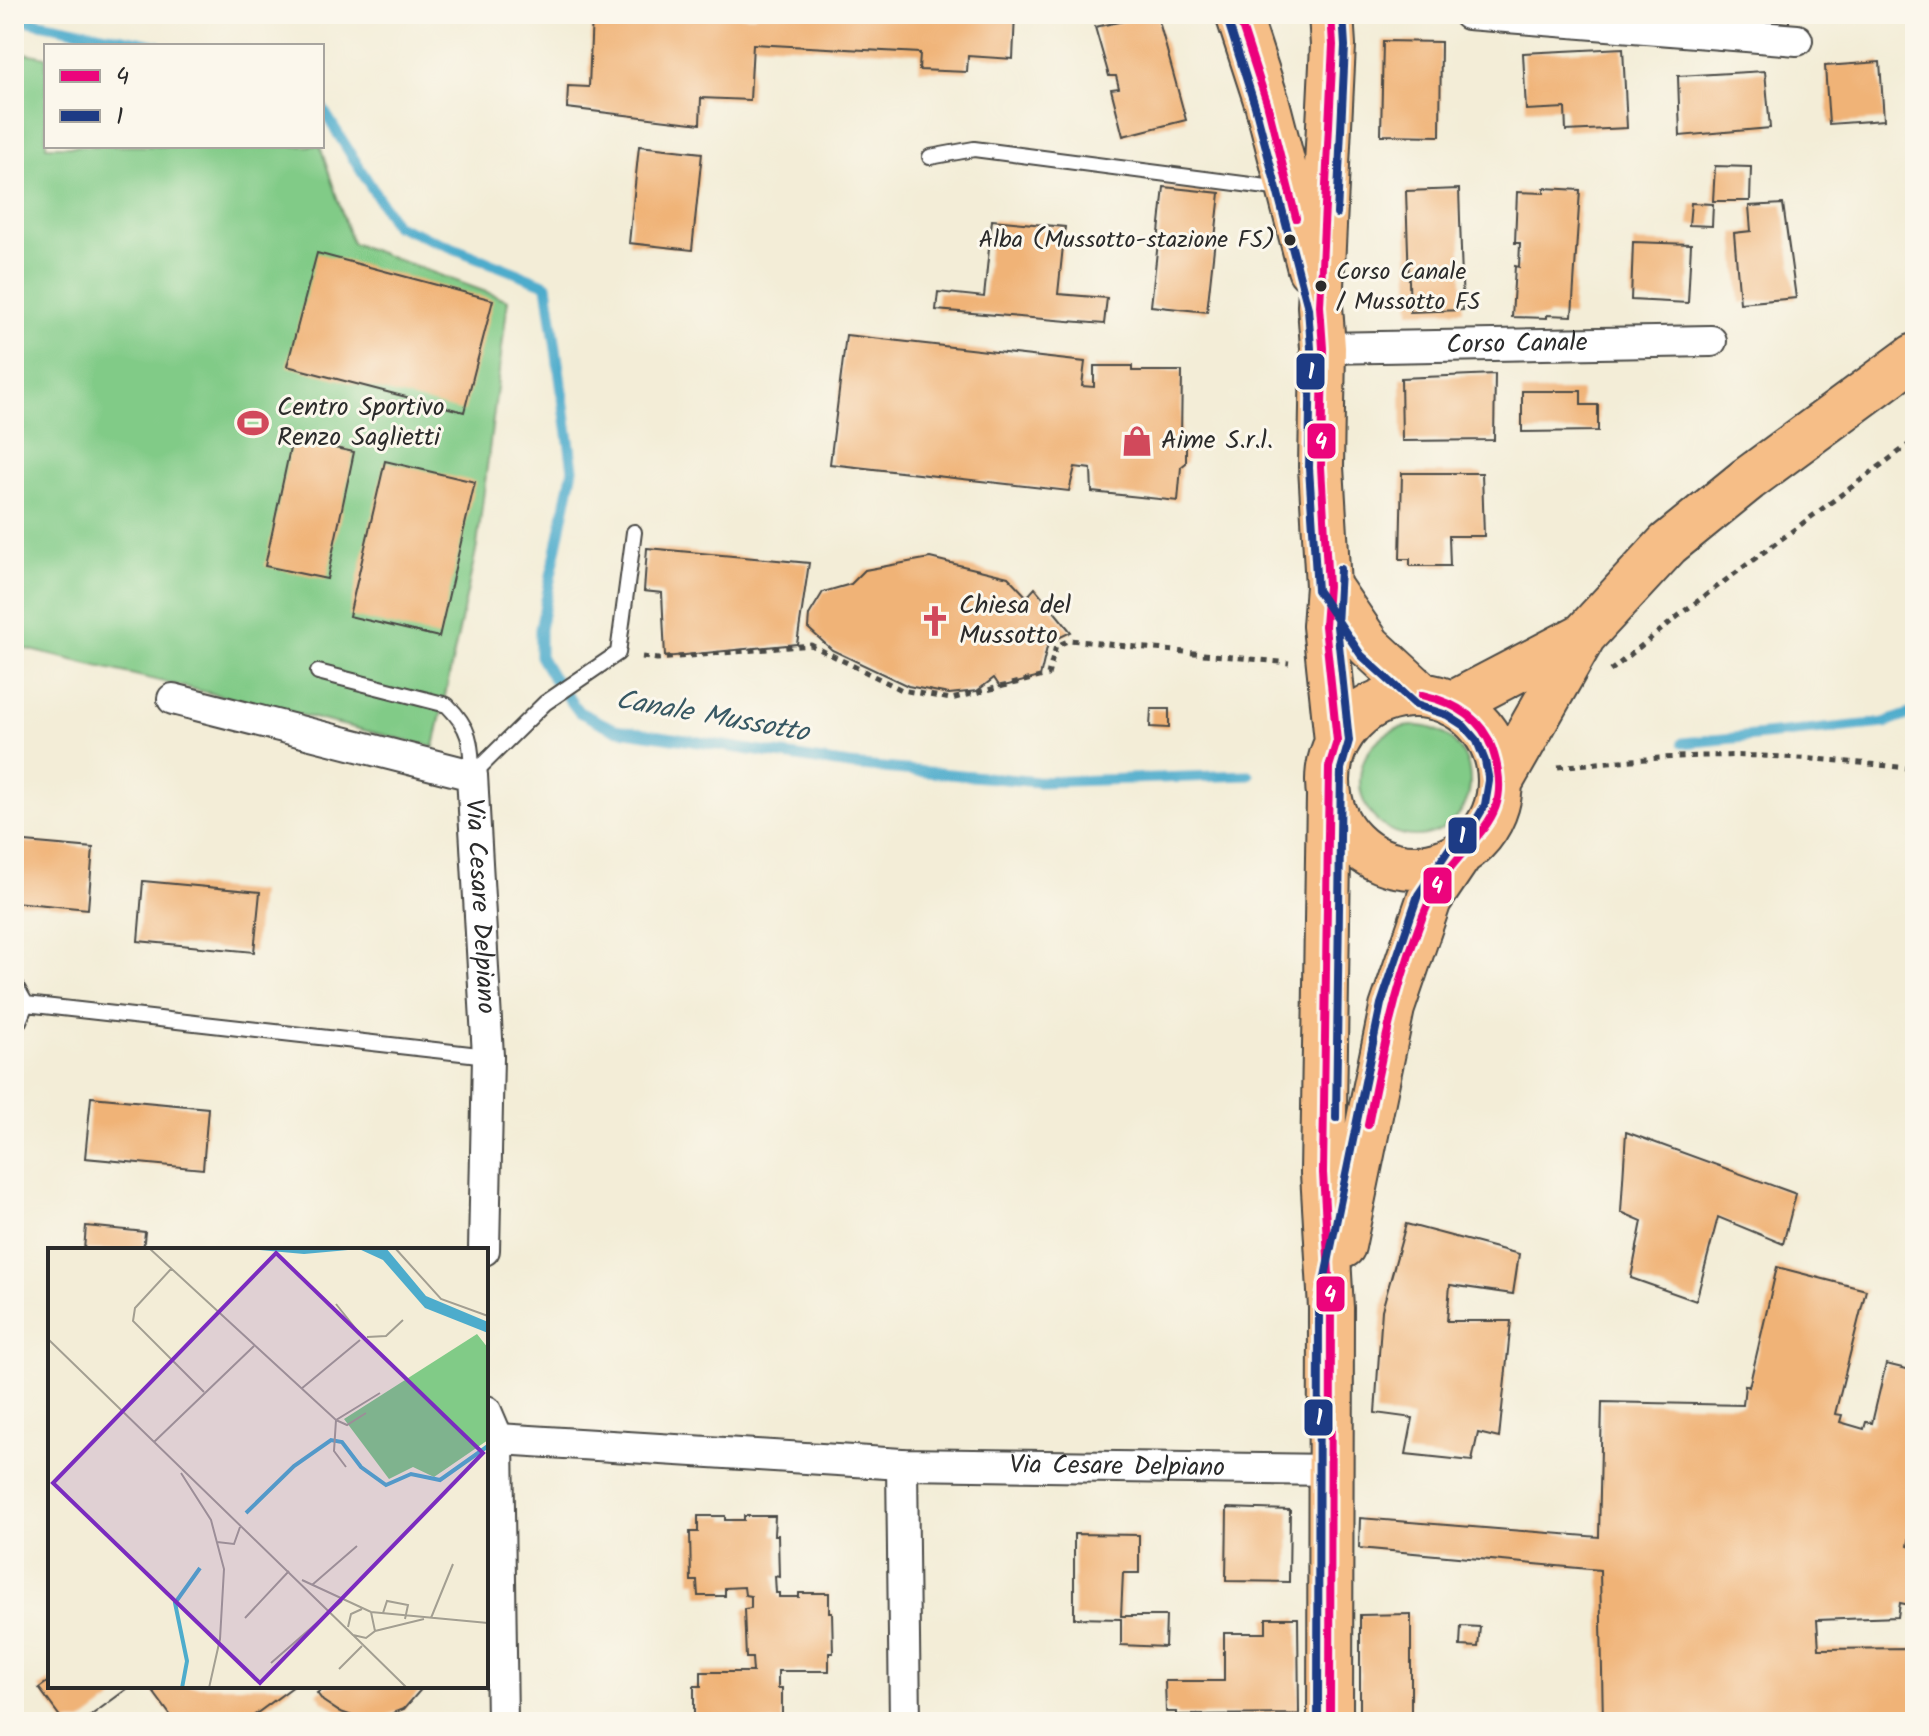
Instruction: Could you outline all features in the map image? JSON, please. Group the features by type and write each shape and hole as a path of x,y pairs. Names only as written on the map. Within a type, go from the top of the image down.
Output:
{"main road":[{"path":"1238,14 1267,103 1322,327"},
{"path":"1331,14 1333,45 1322,327 1321,467 1328,586 1325,626 1337,741"},
{"path":"1331,1308 1392,1008 1429,900 1460,854 1482,835 1496,809 1501,781 1584,635 1668,544 1748,479 1915,356"},
{"path":"1328,586 1369,646 1437,699 1472,717 1487,735 1497,757 1501,781"},
{"path":"1330,1722 1331,1308 1323,1173 1329,767 1337,741 1352,720 1373,705 1396,696 1437,699 1584,635"},
{"path":"1329,795 1338,822 1356,844 1379,859 1406,867 1434,865 1460,854"}],"street":[{"path":"1468,14 1797,40"},
{"name":"Corso Canale","path":"1322,327 1711,341"},
{"name":"Via Cesare Delpiano","path":"173,699 472,775 488,1056 484,1248"},
{"name":"Via Cesare Delpiano","path":"502,1722 492,1425 902,1464 1332,1470"},
{"path":"902,1464 905,1722"}],"lane":[{"path":"930,157 974,149 1289,190"},
{"path":"472,775 545,703 618,653 634,532"},
{"path":"318,672 447,705 461,719 471,738 472,775"},
{"path":"14,983 26,1004"},
{"path":"26,1004 488,1056"},
{"path":"14,1025 26,1004"}],"path":[{"path":"1604,677 1687,609 1915,440"},
{"path":"618,653 657,659 811,645 902,690 951,699 1048,675 1056,646 1070,640 1329,668"},
{"path":"1558,767 1642,759 1758,756 1824,759 1915,769"}],"green space":[{"name":"Centro Sportivo Renzo Saglietti","path":"14,51 44,57 44,148 321,148 352,243 508,300 477,546 434,747 14,646"},
{"path":"1415,726 1436,730 1454,742 1466,760 1470,781 1466,802 1454,820 1436,832 1415,836 1394,832 1376,820 1364,802 1360,781 1364,760 1376,742 1394,730"}],"building":[{"path":"592,14 1015,14 1013,59 968,56 967,72 919,70 920,53 753,44 750,100 701,98 700,124 567,108 568,86 589,87"},
{"path":"1157,14 1186,120 1123,136 1111,89 1119,88 1116,76 1109,76 1095,27"},
{"path":"1789,14 1789,23 1717,16"},
{"path":"1383,41 1441,42 1440,136 1381,135"},
{"path":"1623,48 1627,128 1566,131 1565,108 1526,110 1523,53"},
{"path":"1880,62 1884,120 1829,124 1825,66"},
{"path":"1765,71 1770,128 1680,136 1678,76"},
{"path":"639,146 702,153 692,250 629,243"},
{"path":"1715,166 1751,167 1750,201 1713,201"},
{"path":"1164,187 1220,193 1207,312 1151,306"},
{"path":"1544,188 1580,190 1572,316 1512,317 1515,266 1519,267 1520,243 1515,243 1517,192 1544,193"},
{"path":"1459,189 1463,310 1410,312 1406,191"},
{"path":"1691,203 1713,204 1712,226 1689,225"},
{"path":"1783,204 1796,298 1740,303 1734,233 1751,231 1749,206"},
{"path":"992,220 1065,227 1058,294 1107,298 1104,324 936,310 938,292 984,297"},
{"path":"1633,242 1691,244 1688,303 1631,300"},
{"path":"317,253 493,300 464,412 287,366"},
{"path":"846,335 1085,362 1082,386 1094,387 1094,366 1132,366 1132,371 1182,371 1181,439 1186,446 1186,463 1181,467 1178,501 1092,492 1091,469 1075,467 1069,491 830,464"},
{"path":"1495,374 1494,440 1402,441 1401,378"},
{"path":"1522,391 1581,391 1581,405 1598,405 1598,431 1522,432"},
{"path":"292,439 354,452 327,579 265,566"},
{"path":"385,461 475,482 439,637 349,616"},
{"path":"1402,473 1482,473 1484,536 1449,536 1450,566 1410,566 1410,559 1400,559"},
{"path":"647,548 809,563 797,644 665,657 662,593 644,591"},
{"name":"Chiesa del Mussotto","path":"930,558 1008,577 1027,597 1035,588 1071,632 1048,643 1040,677 1000,687 994,678 977,691 949,694 908,686 832,650 808,628 809,615 823,592 851,584 865,570"},
{"path":"1151,709 1169,709 1169,728 1150,727"},
{"path":"14,841 93,848 88,909 14,902"},
{"path":"143,881 260,892 254,952 138,941"},
{"path":"91,1097 208,1108 203,1169 85,1158"},
{"path":"1626,1132 1796,1194 1783,1244 1718,1217 1696,1301 1631,1278 1642,1221 1621,1212"},
{"path":"1406,1224 1519,1254 1513,1294 1450,1285 1447,1321 1511,1321 1499,1438 1478,1433 1472,1461 1406,1454 1413,1418 1375,1413 1382,1310"},
{"path":"86,1226 145,1232 143,1248 84,1248"},
{"path":"1777,1267 1866,1290 1835,1414 1842,1415 1840,1422 1864,1429 1866,1422 1872,1423 1886,1364 1915,1371 1915,1507 1908,1546 1915,1548 1915,1606 1900,1603 1898,1617 1817,1620 1819,1649 1915,1648 1915,1722 1603,1722 1600,1570 1359,1548 1360,1518 1599,1537 1602,1402 1743,1405 1745,1385 1749,1387"},
{"path":"1227,1508 1290,1510 1289,1582 1226,1581"},
{"path":"698,1516 744,1520 744,1516 775,1516 779,1577 775,1576 776,1593 779,1597 799,1597 799,1593 829,1593 833,1653 829,1653 829,1671 778,1671 778,1688 782,1688 782,1722 694,1722 694,1686 701,1686 701,1672 753,1672 752,1658 746,1658 744,1609 751,1608 751,1596 745,1595 744,1587 725,1588 725,1596 698,1596 697,1581 691,1581 690,1532 698,1532"},
{"path":"1074,1534 1139,1535 1139,1573 1123,1573 1121,1616 1166,1616 1165,1647 1121,1645 1121,1619 1074,1618"},
{"path":"1411,1614 1411,1722 1360,1722 1360,1615"},
{"path":"1266,1618 1298,1618 1299,1714 1176,1715 1176,1712 1166,1712 1165,1681 1224,1681 1224,1633 1266,1633"},
{"path":"1461,1626 1480,1627 1478,1647 1460,1646"},
{"path":"48,1681 48,1688 128,1688 82,1722 64,1722 39,1688"},
{"path":"150,1688 291,1688 245,1722 162,1722 171,1716"},
{"path":"324,1688 422,1688 404,1709 381,1718 361,1719 338,1711 317,1693"}],"waterway":[{"name":"Canale Mussotto","path":"14,18 148,44"},
{"name":"Canale Mussotto","path":"324,111 395,225 547,285 573,469 540,629 540,656 579,712 614,729 849,765 1039,782 1249,775"},
{"name":"Canale Mussotto","path":"1683,743 1885,723 1915,712"}],"transit line":[{"name":"4","path":"1238,14 1267,103 1296,218"},
{"name":"4","path":"1330,1722 1331,1308 1323,1173 1329,767 1337,741 1325,626 1328,586 1321,467 1323,348 1320,306 1333,45 1331,14"},
{"name":"1","path":"1337,214 1345,46 1343,14"},
{"name":"1","path":"1227,18 1255,106 1308,308 1311,348 1309,468 1317,590 1361,655 1416,705 1447,715 1464,726 1477,741 1489,781 1485,805 1472,827 1451,846 1418,895 1381,1004 1319,1306 1318,1722"},
{"name":"1","path":"1336,1118 1341,769 1349,741 1337,626 1340,569"},
{"name":"4","path":"1368,1125 1395,1002 1423,916 1441,880 1489,821 1499,791 1492,748 1481,727 1454,706 1422,695"}],"place":[{"name":"Alba (Mussotto-stazione FS)","path":"1290,240"},
{"name":"Corso Canale / Mussotto FS","path":"1321,286"},
{"name":"Centro Sportivo Renzo Saglietti","path":"253,423"},
{"name":"Aime S.r.l.","path":"1137,441"},
{"name":"Chiesa del Mussotto","path":"935,621"}]}
